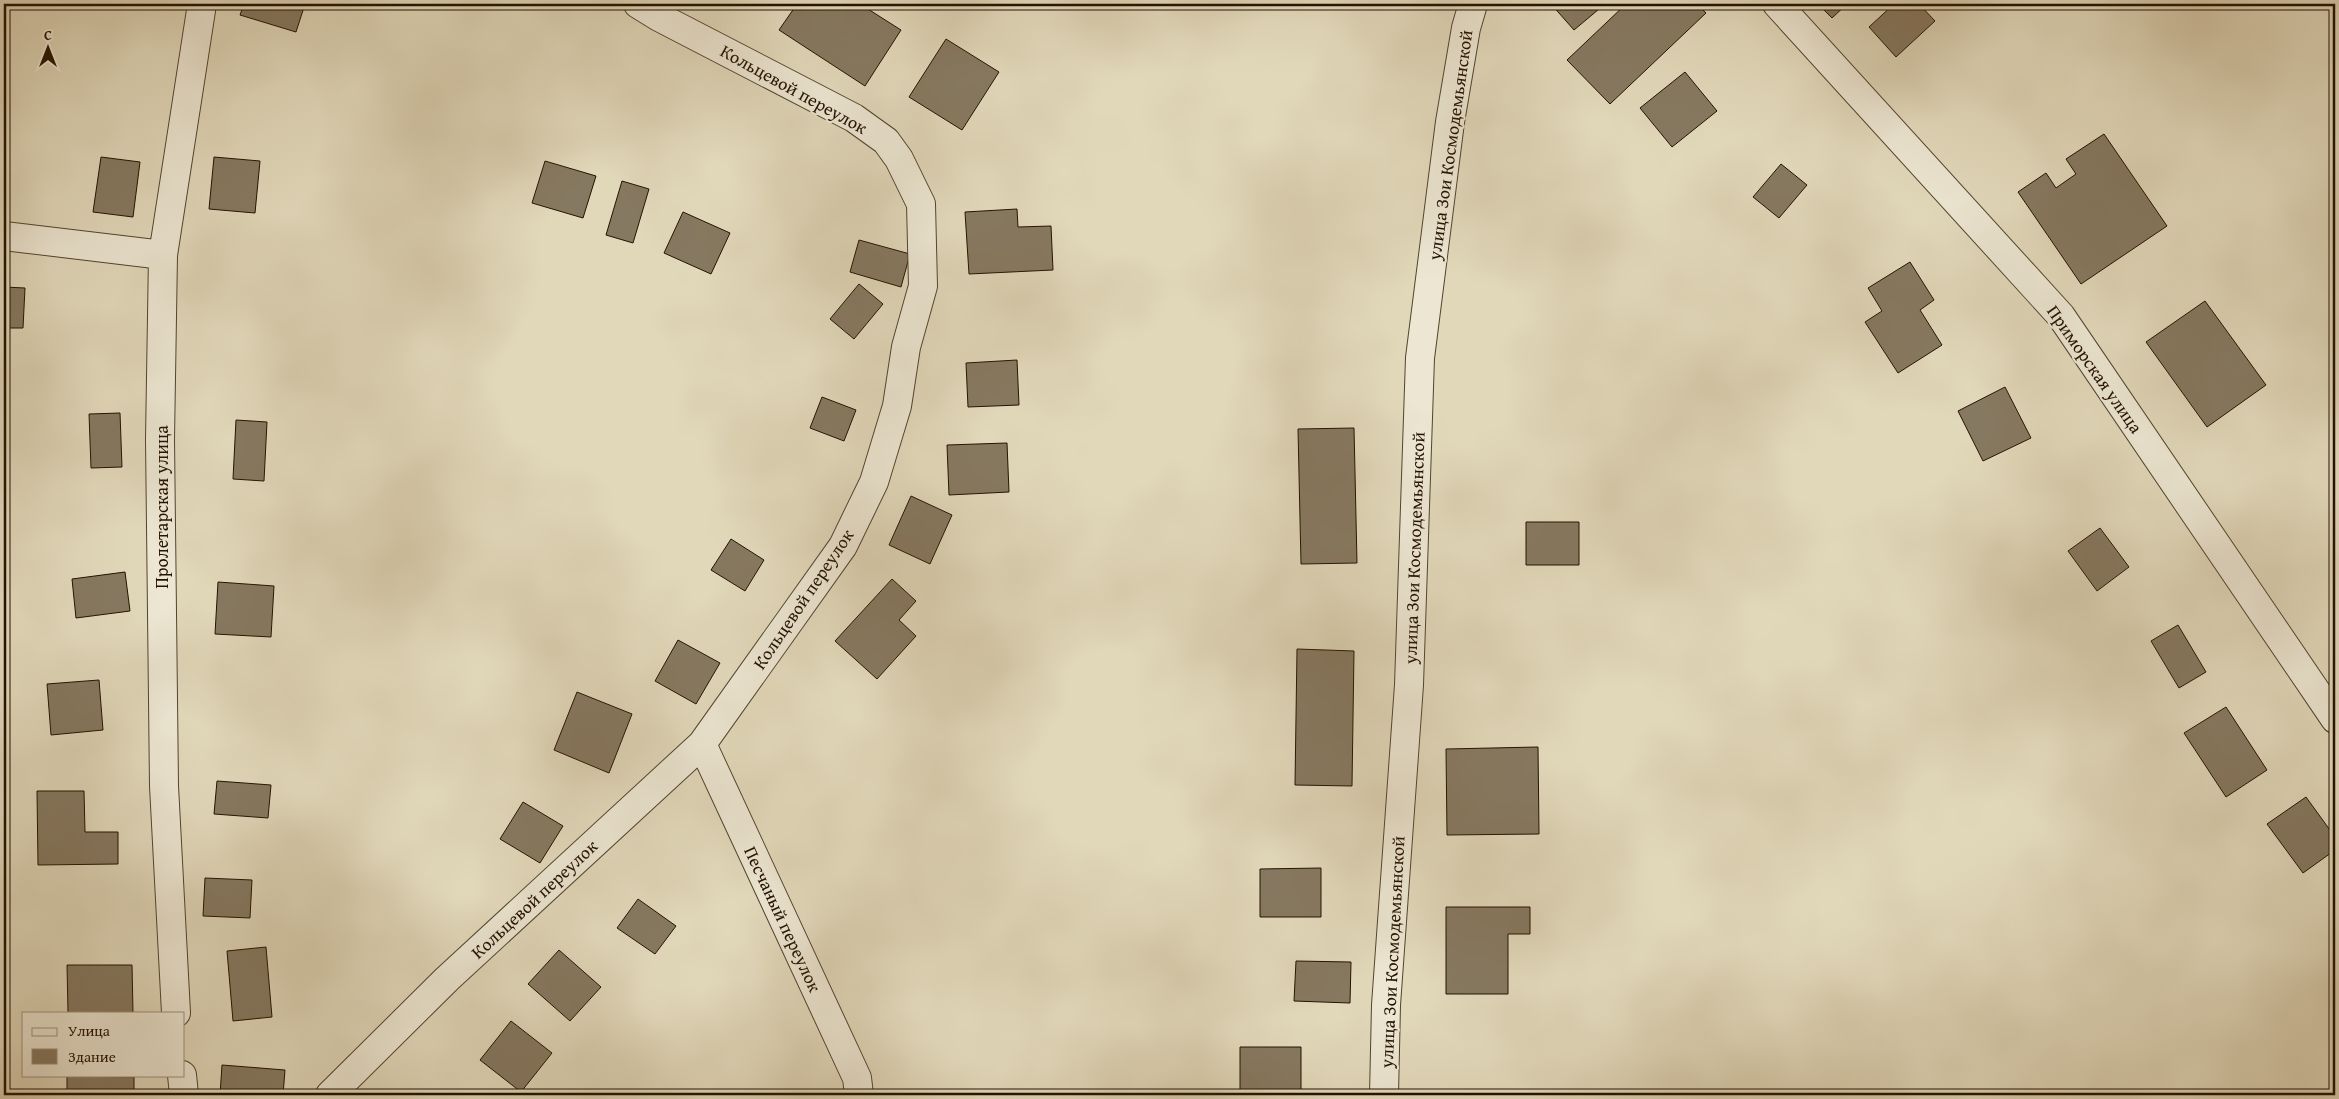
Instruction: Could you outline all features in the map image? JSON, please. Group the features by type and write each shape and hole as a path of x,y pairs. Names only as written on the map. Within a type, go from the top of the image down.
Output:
{"street":[{"name":"Пролетарская улица","path":"176,1012 164,786 160,439 163,255 202,4"},
{"name":"Кольцевой переулок","path":"330,1095 447,979 702,744 843,546 874,482 897,406 906,347 922,286 920,204 899,159 886,141 854,118 659,17 638,4"},
{"name":"улица Зои Космодемьянской","path":"1384,1095 1386,1005 1409,685 1420,358 1450,122 1466,28 1473,4"},
{"name":"Приморская улица","path":"1776,4 2061,316 2335,719"},
{"path":"4,236 163,255"},
{"name":"Песчаный переулок","path":"702,744 857,1078 859,1095"},
{"path":"182,1076 184,1095"}],"building":[{"path":"244,4 305,4 296,32 240,15"},
{"path":"797,4 860,4 901,30 865,86 779,30"},
{"path":"1551,4 1605,4 1574,30"},
{"path":"1626,4 1697,4 1706,13 1610,104 1567,60"},
{"path":"1818,4 1847,4 1832,18"},
{"path":"1894,4 1919,4 1935,21 1896,57 1869,27"},
{"path":"946,39 999,72 962,130 909,97"},
{"path":"1685,72 1717,111 1672,147 1640,108"},
{"path":"2104,134 2167,226 2081,284 2018,192 2046,173 2056,188 2076,174 2066,159"},
{"path":"101,157 140,162 133,217 93,212"},
{"path":"214,157 260,161 255,213 209,209"},
{"path":"545,161 596,176 583,218 532,203"},
{"path":"1781,164 1807,185 1779,218 1753,197"},
{"path":"622,181 649,189 633,243 606,235"},
{"path":"1017,209 1018,227 1051,226 1053,270 969,274 965,212"},
{"path":"683,212 730,233 711,274 664,253"},
{"path":"859,240 910,254 901,287 850,272"},
{"path":"1910,262 1934,300 1920,310 1942,345 1898,373 1865,322 1882,311 1868,288"},
{"path":"859,284 883,304 854,339 830,319"},
{"path":"4,287 25,288 23,328 4,328"},
{"path":"2205,301 2266,385 2207,427 2146,342"},
{"path":"1017,360 1019,405 968,407 966,363"},
{"path":"2005,387 2031,438 1983,461 1958,411"},
{"path":"822,397 856,410 844,441 810,428"},
{"path":"120,413 122,467 91,468 89,414"},
{"path":"236,420 267,422 264,481 233,479"},
{"path":"1354,428 1357,563 1301,564 1298,429"},
{"path":"1007,443 1009,492 949,495 947,445"},
{"path":"911,496 952,515 930,564 889,545"},
{"path":"1526,522 1579,522 1579,565 1526,565"},
{"path":"2100,528 2129,567 2097,591 2068,551"},
{"path":"731,539 764,560 745,591 711,570"},
{"path":"125,572 130,611 76,618 72,579"},
{"path":"892,579 916,601 899,620 916,636 877,679 835,641"},
{"path":"218,582 274,586 271,637 215,634"},
{"path":"2178,625 2206,672 2179,688 2151,641"},
{"path":"678,640 720,663 696,704 655,681"},
{"path":"1297,649 1354,651 1352,786 1295,785"},
{"path":"99,680 103,730 51,735 47,684"},
{"path":"577,692 632,714 609,773 554,750"},
{"path":"2226,707 2267,770 2226,797 2184,733"},
{"path":"1538,747 1539,834 1447,835 1446,749"},
{"path":"217,781 271,785 268,818 214,814"},
{"path":"37,791 84,791 85,832 118,832 118,864 38,865"},
{"path":"2306,797 2335,837 2335,850 2303,873 2267,824"},
{"path":"523,802 563,826 540,863 500,839"},
{"path":"1321,868 1321,917 1260,917 1260,869"},
{"path":"205,878 252,880 250,918 203,916"},
{"path":"638,899 676,926 655,954 617,928"},
{"path":"1446,907 1530,907 1530,934 1508,934 1508,994 1446,994"},
{"path":"266,947 272,1017 233,1021 227,951"},
{"path":"559,950 601,987 570,1021 528,984"},
{"path":"1296,961 1351,962 1350,1003 1294,1001"},
{"path":"67,965 132,965 133,1012 68,1012"},
{"path":"511,1021 552,1053 521,1092 480,1060"},
{"path":"1240,1047 1301,1047 1301,1095 1240,1095"},
{"path":"222,1065 285,1070 283,1095 220,1095"},
{"path":"67,1076 134,1077 134,1095 67,1095"},
{"path":"1434,1094 1468,1095 1434,1095"}]}
